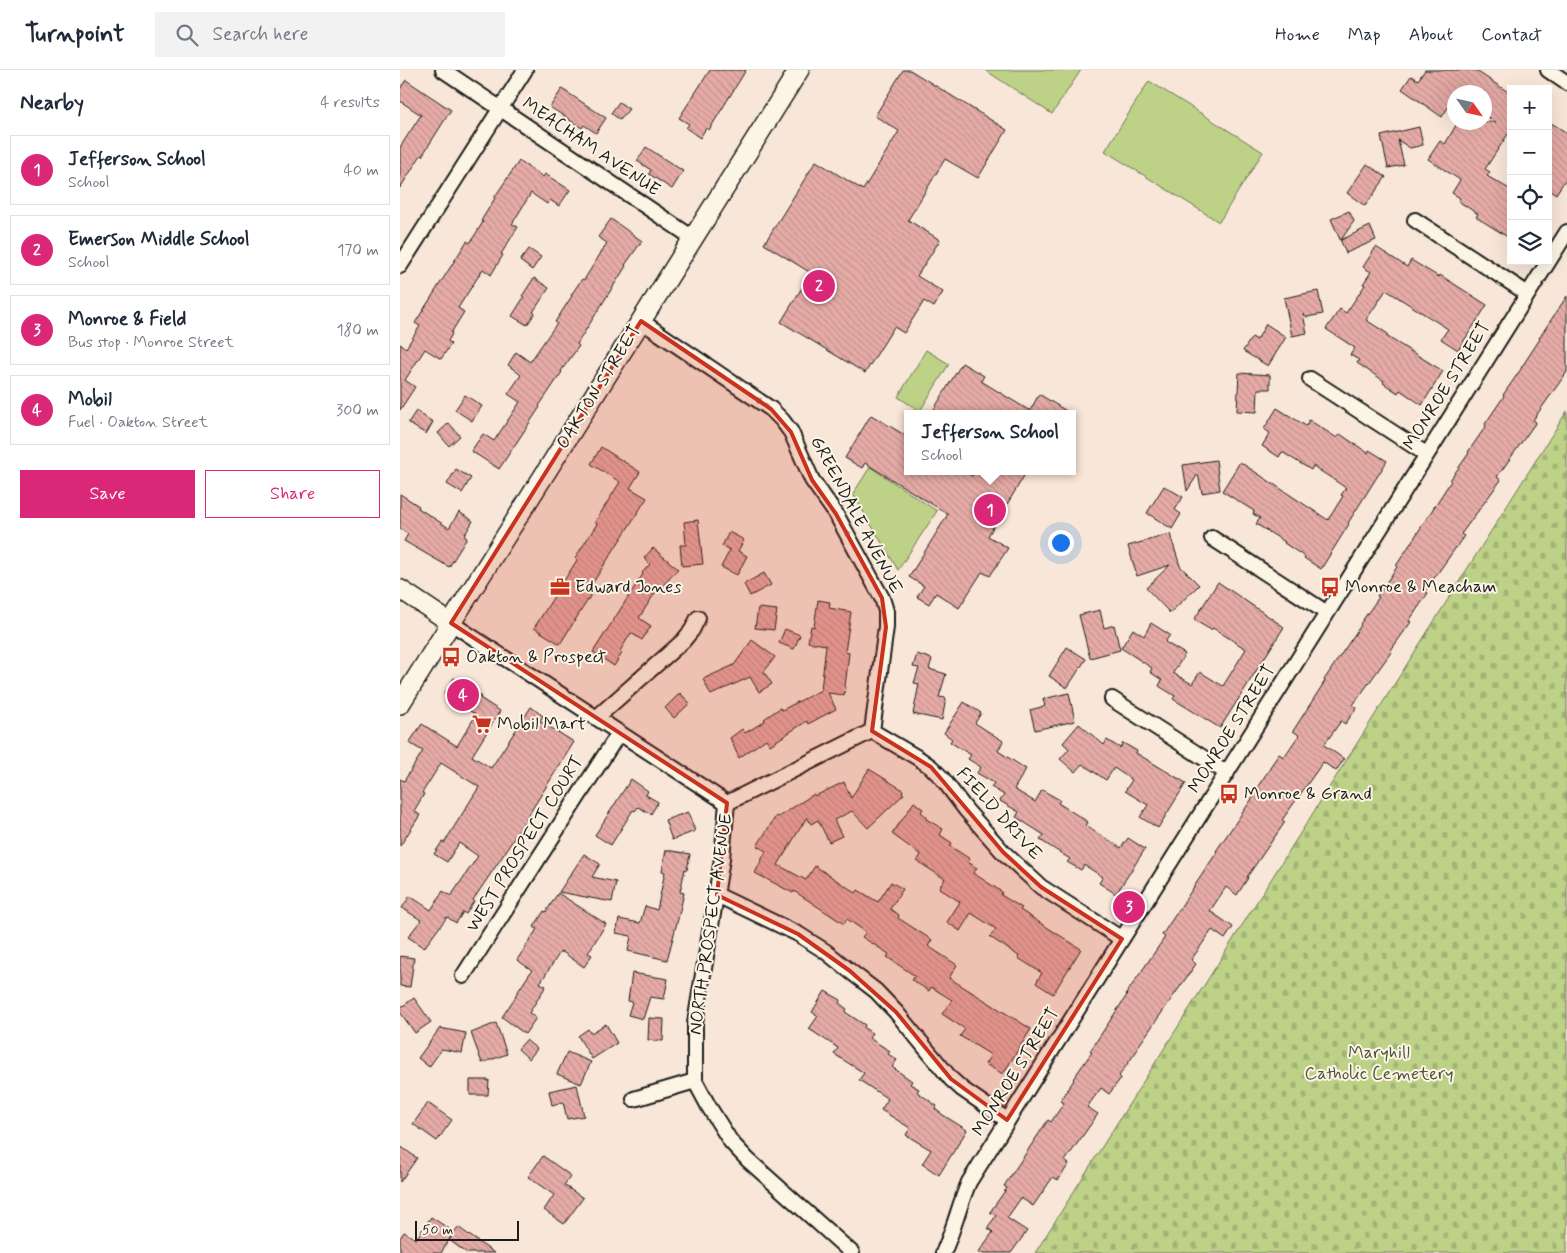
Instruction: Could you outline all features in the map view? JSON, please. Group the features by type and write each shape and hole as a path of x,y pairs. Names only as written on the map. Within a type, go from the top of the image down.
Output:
{"main road":[{"name":"OAKTON STREET","path":"400,704 799,70"}],"street":[{"name":"MEACHAM AVENUE","path":"443,70 693,238"},
{"path":"400,266 525,70"},
{"path":"1548,70 1567,83"},
{"path":"1415,220 1528,294"},
{"name":"MONROE STREET","path":"944,1253 969,1182 1567,232"},
{"name":"GREENDALE AVENUE","path":"641,321 771,409 791,432 812,480 836,514 860,556 882,598 886,611 886,627 872,731"},
{"path":"1310,380 1426,454"},
{"path":"1212,538 1327,613"},
{"name":"NORTH PROSPECT AVENUE","path":"400,589 727,803 717,895 694,1023 695,1081 708,1107 737,1148 852,1253"},
{"path":"596,718 683,641 692,630 698,618"},
{"path":"1112,699 1227,773"},
{"path":"727,803 872,731"},
{"name":"FIELD DRIVE","path":"872,731 931,767 1003,852 1041,887 1122,939"},
{"name":"WEST PROSPECT COURT","path":"464,976 619,733"},
{"path":"717,895 798,934 838,961 876,991 915,1034 951,1079 962,1089 1007,1120"},
{"path":"634,1099 695,1081"}],"highlighted area":[{"path":"641,321 771,409 791,432 812,480 836,514 882,598 886,627 872,731 931,767 1003,852 1041,887 1122,939 1007,1120 951,1079 896,1012 850,971 798,934 717,895 727,803 451,623"}],"green space":[{"path":"985,70 1081,70 1052,114"},
{"path":"1149,81 1263,152 1219,222 1105,151"},
{"path":"926,350 949,364 921,410 898,397"},
{"name":"Maryhill Catholic Cemetery","path":"1567,411 1567,1253 1035,1253"},
{"path":"870,467 937,511 898,570 853,494"}],"building":[{"path":"710,70 746,70 709,130 706,128 700,138 686,128 689,124 679,118"},
{"path":"903,70 910,70 1007,130 978,178 945,159 908,220 940,240 917,276 943,292 934,307 924,301 904,333 894,327 865,373 781,322 811,273 764,244 816,161 863,190 899,131 875,116"},
{"path":"1425,70 1475,70 1507,91 1507,136 1485,169 1490,172 1487,176 1507,188 1507,236 1476,217 1478,214 1458,201 1460,198 1452,193 1460,180 1428,159 1440,141 1445,144 1453,130 1492,130 1492,122 1496,122 1492,120 1492,85 1447,85 1447,109 1442,117 1402,89 1411,76 1418,80"},
{"path":"406,80 451,110 400,188 400,147 421,115 400,101 400,89"},
{"path":"562,89 606,118 596,133 584,125 582,128 550,107"},
{"path":"619,102 629,109 620,120 611,113"},
{"path":"1552,124 1567,133 1567,177 1556,194 1552,192"},
{"path":"1419,127 1423,145 1410,148 1398,140 1404,165 1388,168 1381,136"},
{"path":"646,147 683,171 672,189 649,174 651,170 637,161"},
{"path":"519,161 543,177 545,174 570,190 559,206 550,200 547,204 531,193 512,224 518,227 501,254 503,255 491,275 483,269 458,308 464,312 451,333 448,341 451,344 441,359 425,349 405,380 415,387 400,410 400,344 406,348 420,326 415,323 467,241 470,243 483,222 481,221 494,198"},
{"path":"1367,164 1386,177 1365,206 1347,193"},
{"path":"1349,211 1354,221 1341,240 1370,226 1376,240 1346,253 1331,219"},
{"path":"611,219 642,241 625,265 577,344 579,346 499,469 471,451 483,434 494,441 520,402 508,394 521,375 508,365 516,352 530,362 557,323 555,322 571,295 582,279 584,280 607,243 598,237"},
{"path":"1376,247 1407,267 1411,260 1439,277 1440,275 1487,305 1458,350 1441,339 1448,329 1386,290 1366,320 1388,334 1386,336 1443,371 1422,405 1400,390 1398,393 1357,363 1359,360 1350,355 1355,348 1326,329 1340,309 1346,313 1365,285 1363,284 1371,272 1363,267"},
{"path":"529,249 541,257 532,270 520,261"},
{"path":"534,278 549,288 527,325 512,316"},
{"path":"1318,291 1323,314 1307,317 1303,314 1307,333 1292,336 1284,298"},
{"path":"1567,296 1567,372 1533,420 1536,422 1497,477 1501,480 1461,534 1464,536 1425,591 1428,593 1409,621 1411,622 1353,705 1357,708 1345,724 1341,721 1324,745 1344,759 1336,771 1323,762 1282,820 1285,822 1247,877 1237,895 1226,887 1210,911 1233,927 1225,939 1212,930 1191,960 1196,964 1137,1048 1119,1076 1121,1078 1109,1094 1101,1088 1087,1107 1098,1114 1065,1161 1069,1164 1058,1180 1053,1177 1033,1206 1021,1198 1007,1218 1027,1231 1011,1253 978,1253 993,1232 987,1228 996,1216 990,1212 1007,1188 1004,1186 1048,1120 1051,1122 1064,1103 1060,1101 1092,1052 1090,1051 1165,937 1162,935 1254,796 1252,795 1270,767 1279,754 1284,757 1299,735 1293,731 1324,680 1379,597 1377,596"},
{"path":"1266,324 1286,337 1268,366 1243,351 1252,337 1257,340"},
{"path":"962,363 984,376 981,381 1028,410 933,410"},
{"path":"1239,373 1270,375 1270,389 1258,389 1257,412 1237,411"},
{"path":"1039,394 1065,410 1031,410"},
{"path":"465,395 482,406 472,421 455,410"},
{"path":"1277,408 1306,426 1309,420 1337,438 1340,434 1368,453 1369,450 1387,461 1321,569 1285,542 1256,524 1260,518 1253,514 1254,511 1222,491 1240,462 1328,520 1346,488 1313,466 1311,470 1282,452 1279,457 1262,446 1270,433 1264,429"},
{"path":"416,411 433,422 426,434 408,423"},
{"path":"871,415 904,435 904,475 1024,476 988,536 1008,548 990,576 982,572 959,608 936,593 929,604 917,597 924,586 909,577 948,514 865,463 862,468 845,458"},
{"path":"449,423 460,436 449,446 438,433"},
{"path":"601,447 640,472 630,488 647,498 592,584 596,587 560,644 534,628 577,560 575,558 597,524 595,522 620,482 591,464"},
{"path":"1216,460 1220,490 1202,493 1198,474 1187,491 1183,465"},
{"path":"456,469 471,478 462,493 447,484"},
{"path":"1164,486 1183,497 1175,510 1181,514 1172,529 1147,513"},
{"path":"400,494 449,528 459,512 473,521 464,536 467,538 449,567 404,541 408,534 400,529"},
{"path":"698,520 703,564 682,566 680,545 686,545 684,522"},
{"path":"729,532 744,540 738,551 747,556 737,575 721,567 730,550 722,546"},
{"path":"1170,534 1180,566 1199,585 1170,613 1146,588 1170,565 1137,576 1128,546"},
{"path":"653,548 678,569 660,589 658,588 639,618 651,626 642,640 631,633 620,651 622,653 614,666 593,652 642,573 650,564 644,558"},
{"path":"764,573 771,585 750,596 744,584"},
{"path":"1218,582 1284,627 1220,728 1173,699 1175,696 1159,686 1162,680 1150,672 1152,668 1121,648 1133,629 1144,636 1151,623 1170,635 1165,642 1185,654 1173,673 1192,684 1200,672 1223,686 1246,649 1213,628 1211,630 1194,620"},
{"path":"818,600 830,602 829,608 851,612 845,652 849,653 844,695 828,693 836,709 808,724 807,721 770,745 766,739 739,758 730,738 742,729 745,733 765,721 764,719 780,708 782,710 821,690 826,645 808,642 811,626 814,627"},
{"path":"758,608 777,610 774,630 755,628"},
{"path":"1100,610 1104,628 1114,625 1120,650 1090,658 1079,615"},
{"path":"785,629 800,635 794,649 779,643"},
{"path":"752,640 775,657 764,672 772,684 759,692 750,677 711,695 703,679 734,665"},
{"path":"1067,647 1086,659 1067,688 1049,676"},
{"path":"917,654 932,659 929,669 946,674 939,697 946,698 942,720 913,714 919,684 914,683 919,668 913,667"},
{"path":"454,678 500,711 472,756 491,768 531,707 543,716 540,721 574,742 473,900 466,914 463,912 456,923 447,917 424,948 408,937 421,920 402,908 410,896 431,910 443,891 451,896 478,856 459,843 447,862 434,854 442,842 444,843 479,787 441,763 422,793 424,794 414,811 420,815 400,846 400,779 404,781 423,751 409,743 422,724 457,746 476,715 444,694"},
{"path":"680,693 690,703 674,718 665,708"},
{"path":"1069,693 1075,721 1035,730 1030,710 1045,706 1043,699"},
{"path":"964,702 981,713 975,723 1003,741 998,751 1026,769 1014,789 1035,802 1042,790 1060,800 1058,803 1088,822 1086,826 1121,848 1128,838 1145,849 1116,894 1099,883 1103,877 1084,865 1081,870 1067,862 1070,859 1040,840 1044,835 1016,817 1019,812 1000,801 1004,795 991,787 994,783 977,773 981,767 968,759 971,755 950,742 952,739 944,733"},
{"path":"1079,724 1104,745 1107,740 1120,748 1123,743 1186,783 1158,828 1140,817 1148,805 1125,791 1132,780 1114,768 1106,780 1082,764 1075,772 1060,759 1069,749 1063,743"},
{"path":"869,769 903,790 902,793 904,794 868,828 852,811 834,820 842,836 829,842 818,820 811,824 807,817 778,865 806,880 815,866 856,893 858,890 878,902 891,882 903,889 890,909 899,915 898,918 932,940 928,946 957,965 949,978 1031,1029 1003,1074 985,1064 991,1055 960,1036 965,1029 942,1014 952,1000 931,987 929,991 912,980 915,976 887,957 889,954 862,937 866,932 847,919 844,924 794,891 793,893 755,873 766,851 757,846 776,816 778,817 814,794 815,796 844,782 851,798"},
{"path":"631,779 648,791 646,795 658,802 651,814 638,807 635,811 633,810 611,845 595,835"},
{"path":"914,802 923,809 921,812 927,817 926,819 943,829 940,835 952,843 950,846 970,859 968,862 977,868 973,873 1002,892 1001,895 1022,908 1020,910 1081,949 1053,994 1036,983 1042,973 990,937 996,929 971,913 960,931 947,922 960,902 939,888 945,879 917,861 921,855 892,834"},
{"path":"688,812 695,831 672,840 665,820"},
{"path":"666,850 690,854 680,892 684,893 667,960 628,951 631,936 616,933 619,919 640,923 645,906 657,910 665,872 662,871"},
{"path":"584,854 600,864 592,877 616,882 612,902 559,892"},
{"path":"558,893 606,924 588,953 592,955 584,967 561,951 540,983 546,986 529,1013 536,1018 525,1034 502,1017 532,970 517,960 537,929 534,927"},
{"path":"400,956 414,958 410,987 400,986"},
{"path":"632,973 668,979 664,999 650,997 643,1019 628,1015 632,1002 628,1001"},
{"path":"825,991 841,1000 839,1003 847,1009 845,1012 865,1025 864,1028 872,1033 869,1038 890,1051 888,1054 897,1060 892,1067 912,1081 910,1084 919,1089 917,1092 937,1106 935,1109 967,1130 939,1175 922,1164 931,1150 906,1135 910,1128 881,1110 888,1099 859,1080 864,1073 834,1054 838,1048 809,1029 818,1016 812,1012"},
{"path":"414,998 431,1022 415,1033 400,1012 400,1008"},
{"path":"649,1018 664,1019 663,1041 648,1040"},
{"path":"496,1023 507,1054 482,1063 471,1033"},
{"path":"606,1024 617,1043 592,1059 578,1036 588,1029 591,1033"},
{"path":"440,1028 466,1033 462,1053 442,1049 429,1067 418,1058"},
{"path":"526,1040 537,1049 529,1059 518,1049"},
{"path":"567,1052 591,1062 581,1084 557,1074"},
{"path":"470,1080 489,1080 488,1095 470,1095"},
{"path":"577,1085 584,1116 567,1119 563,1102 552,1105 549,1091"},
{"path":"428,1103 452,1120 437,1141 413,1124"},
{"path":"400,1146 417,1158 400,1182"},
{"path":"543,1156 571,1176 564,1185 583,1198 564,1224 544,1210 554,1195 528,1177"},
{"path":"431,1217 454,1232 441,1253 400,1253 400,1238 404,1232 416,1239"},
{"path":"458,1227 494,1253 467,1253 449,1240"}],"place":[{"name":"Emerson Middle School","path":"819,286"},
{"name":"Jefferson School","path":"990,510"},
{"name":"Edward Jones","path":"560,587"},
{"name":"Monroe & Meacham","path":"1330,587"},
{"name":"Oakton & Prospect","path":"451,657"},
{"name":"Mobil","path":"463,695"},
{"name":"Mobil Mart","path":"482,724"},
{"name":"Monroe & Grand","path":"1229,794"},
{"name":"Monroe & Field","path":"1129,907"}]}
